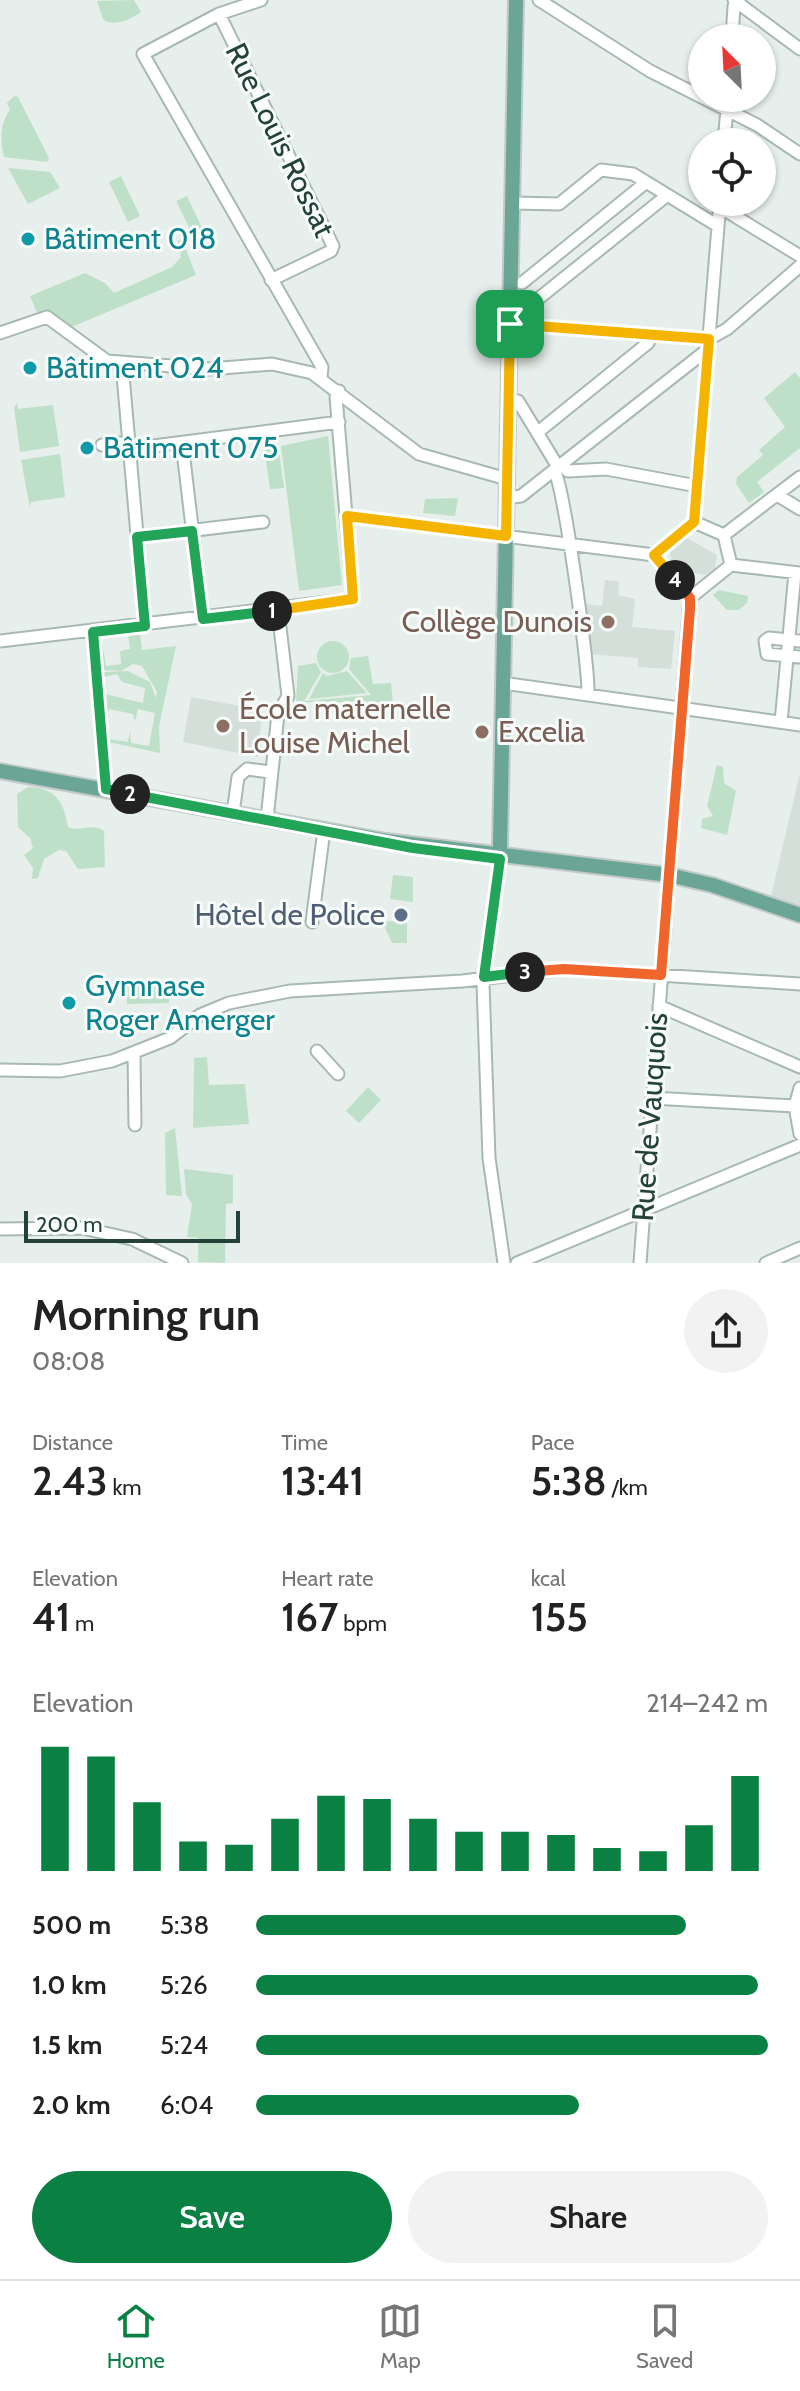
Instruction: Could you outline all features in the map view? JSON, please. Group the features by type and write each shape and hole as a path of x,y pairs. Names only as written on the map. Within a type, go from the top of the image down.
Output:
{"main road":[{"path":"497,853 516,0"},
{"path":"0,771 431,850 497,853"},
{"path":"395,842 669,875 712,885 800,915"}],"street":[{"path":"261,0 219,14 145,51 144,57 322,367 321,377"},
{"path":"539,0 650,71 688,87"},
{"path":"734,24 737,1 800,49"},
{"name":"Rue Louis Rossat","path":"219,14 333,246 331,251 271,280"},
{"path":"738,112 800,154"},
{"path":"513,203 559,204 601,170 633,174 665,197 718,226"},
{"path":"522,283 644,184"},
{"path":"510,318 523,311 665,197"},
{"path":"654,555 694,522 719,216"},
{"path":"738,216 800,256"},
{"path":"506,498 521,496 724,332 800,266"},
{"path":"0,333 47,317 101,360 210,369 275,364 321,377 419,454 507,479"},
{"path":"510,318 708,344"},
{"path":"538,432 648,343 651,335"},
{"path":"122,364 124,446 145,626"},
{"path":"0,641 353,599 336,397 339,391"},
{"path":"509,400 518,401 557,467 588,694"},
{"path":"102,445 182,443 339,422"},
{"path":"182,443 203,619"},
{"path":"557,467 568,471 629,472 697,486"},
{"path":"724,535 800,477"},
{"path":"777,495 800,509"},
{"path":"347,516 654,555 690,598 731,565 798,573 794,657 781,722"},
{"path":"137,537 263,522"},
{"path":"694,522 724,535"},
{"path":"724,535 731,565"},
{"name":"Rue de Vauquois","path":"640,1263 690,598"},
{"path":"267,819 278,714 288,696 278,610"},
{"path":"93,632 106,789"},
{"path":"794,640 765,641 767,654 794,657"},
{"path":"503,683 800,725"},
{"path":"232,813 238,777 247,769 270,772"},
{"path":"312,922 324,830"},
{"path":"497,853 484,977 489,1158 504,1263"},
{"path":"0,1070 77,1069 134,1054 173,1036 200,1015 247,997 564,969 800,984"},
{"path":"659,1006 800,1067"},
{"path":"317,1051 338,1074"},
{"path":"134,1054 135,1125"},
{"path":"800,1088 795,1106 800,1134"},
{"path":"652,1098 795,1106"},
{"path":"517,1263 800,1146"},
{"path":"0,1229 82,1228 132,1239 182,1263"},
{"path":"766,1263 800,1248"}],"shaded area":[{"path":"687,538 717,555 715,568 706,575 680,571 671,560 670,552"},
{"name":"Collège Dunois","path":"605,580 619,581 618,595 635,599 632,627 675,631 671,669 638,667 638,658 588,654 586,604 602,606"},
{"name":"École maternelle Louise Michel","path":"191,697 262,710 258,757 183,742"},
{"path":"800,773 800,907 771,896"}],"green space":[{"path":"134,0 141,12 117,23 103,19 97,1"},
{"path":"14,96 18,97 49,158 47,162 4,157 3,126 10,110 7,103"},
{"path":"8,168 50,172 60,188 28,204"},
{"path":"121,176 140,216 128,222 109,182"},
{"path":"187,196 204,232 183,242 196,275 69,328 49,311 38,315 30,296 85,273 105,283 114,293 172,267 181,257 178,241 185,237 189,227 176,201"},
{"path":"795,372 800,378 800,448 757,482 764,492 749,503 736,484 737,477 763,455 759,450 785,427 764,398"},
{"path":"17,403 18,409 53,405 59,446 20,452 14,408"},
{"path":"328,436 342,585 299,591 281,446"},
{"path":"278,444 284,488 270,489 264,446"},
{"path":"60,454 65,497 31,502 30,508 21,460"},
{"path":"458,498 455,516 423,513 425,499"},
{"path":"719,590 748,596 747,603 739,610 727,610 713,595"},
{"path":"140,633 142,650 176,646 159,726 160,753 108,742 108,739 128,742 130,731 131,743 149,746 155,713 138,709 135,721 133,714 109,709 107,715 105,694 143,703 145,688 122,682 117,674 104,677 104,672 128,671 150,682 156,698 157,692 142,666 133,664 121,671 104,670 101,637 106,666 121,664 120,651 130,649 128,635"},
{"path":"333,641 344,646 349,657 344,668 333,673 322,668 317,657 322,646"},
{"path":"368,656 373,684 391,683 393,703 296,702 298,666 316,663 321,672 304,701 371,695 349,669 351,658"},
{"path":"347,671 367,693 309,699 323,673 327,676"},
{"path":"717,765 723,767 724,783 736,791 727,835 701,828 702,819 713,816 707,806"},
{"path":"28,787 46,790 57,798 68,827 95,827 104,831 105,867 78,869 66,851 59,850 44,859 38,878 32,879 33,868 24,855 33,848 30,838 18,827 17,794"},
{"path":"393,875 413,877 413,902 390,899"},
{"path":"382,921 407,922 407,943 392,943"},
{"path":"169,981 169,1003 127,1004 126,982"},
{"path":"207,1057 209,1085 245,1084 249,1124 193,1128 194,1058"},
{"path":"368,1087 381,1100 359,1123 346,1111"},
{"path":"175,1128 182,1196 166,1195 165,1133"},
{"path":"184,1169 233,1175 233,1203 226,1204 225,1263 198,1262 198,1238 187,1237 192,1204 186,1194"}],"place":[{"name":"Bâtiment 018","path":"28,239"},
{"name":"Bâtiment 024","path":"30,368"},
{"name":"Bâtiment 075","path":"87,448"},
{"name":"Collège Dunois","path":"608,622"},
{"name":"École maternelle Louise Michel","path":"223,726"},
{"name":"Excelia","path":"482,732"},
{"name":"Hôtel de Police","path":"401,915"},
{"name":"Gymnase Roger Amerger","path":"69,1003"}],"route":[{"path":"510,324 709,339 694,522 654,555 690,598 661,975 564,969 484,977 500,859 413,848 395,842 106,789 93,632 145,626 137,537 192,531 203,619 353,599 355,593 347,516 506,536 510,324"}]}
